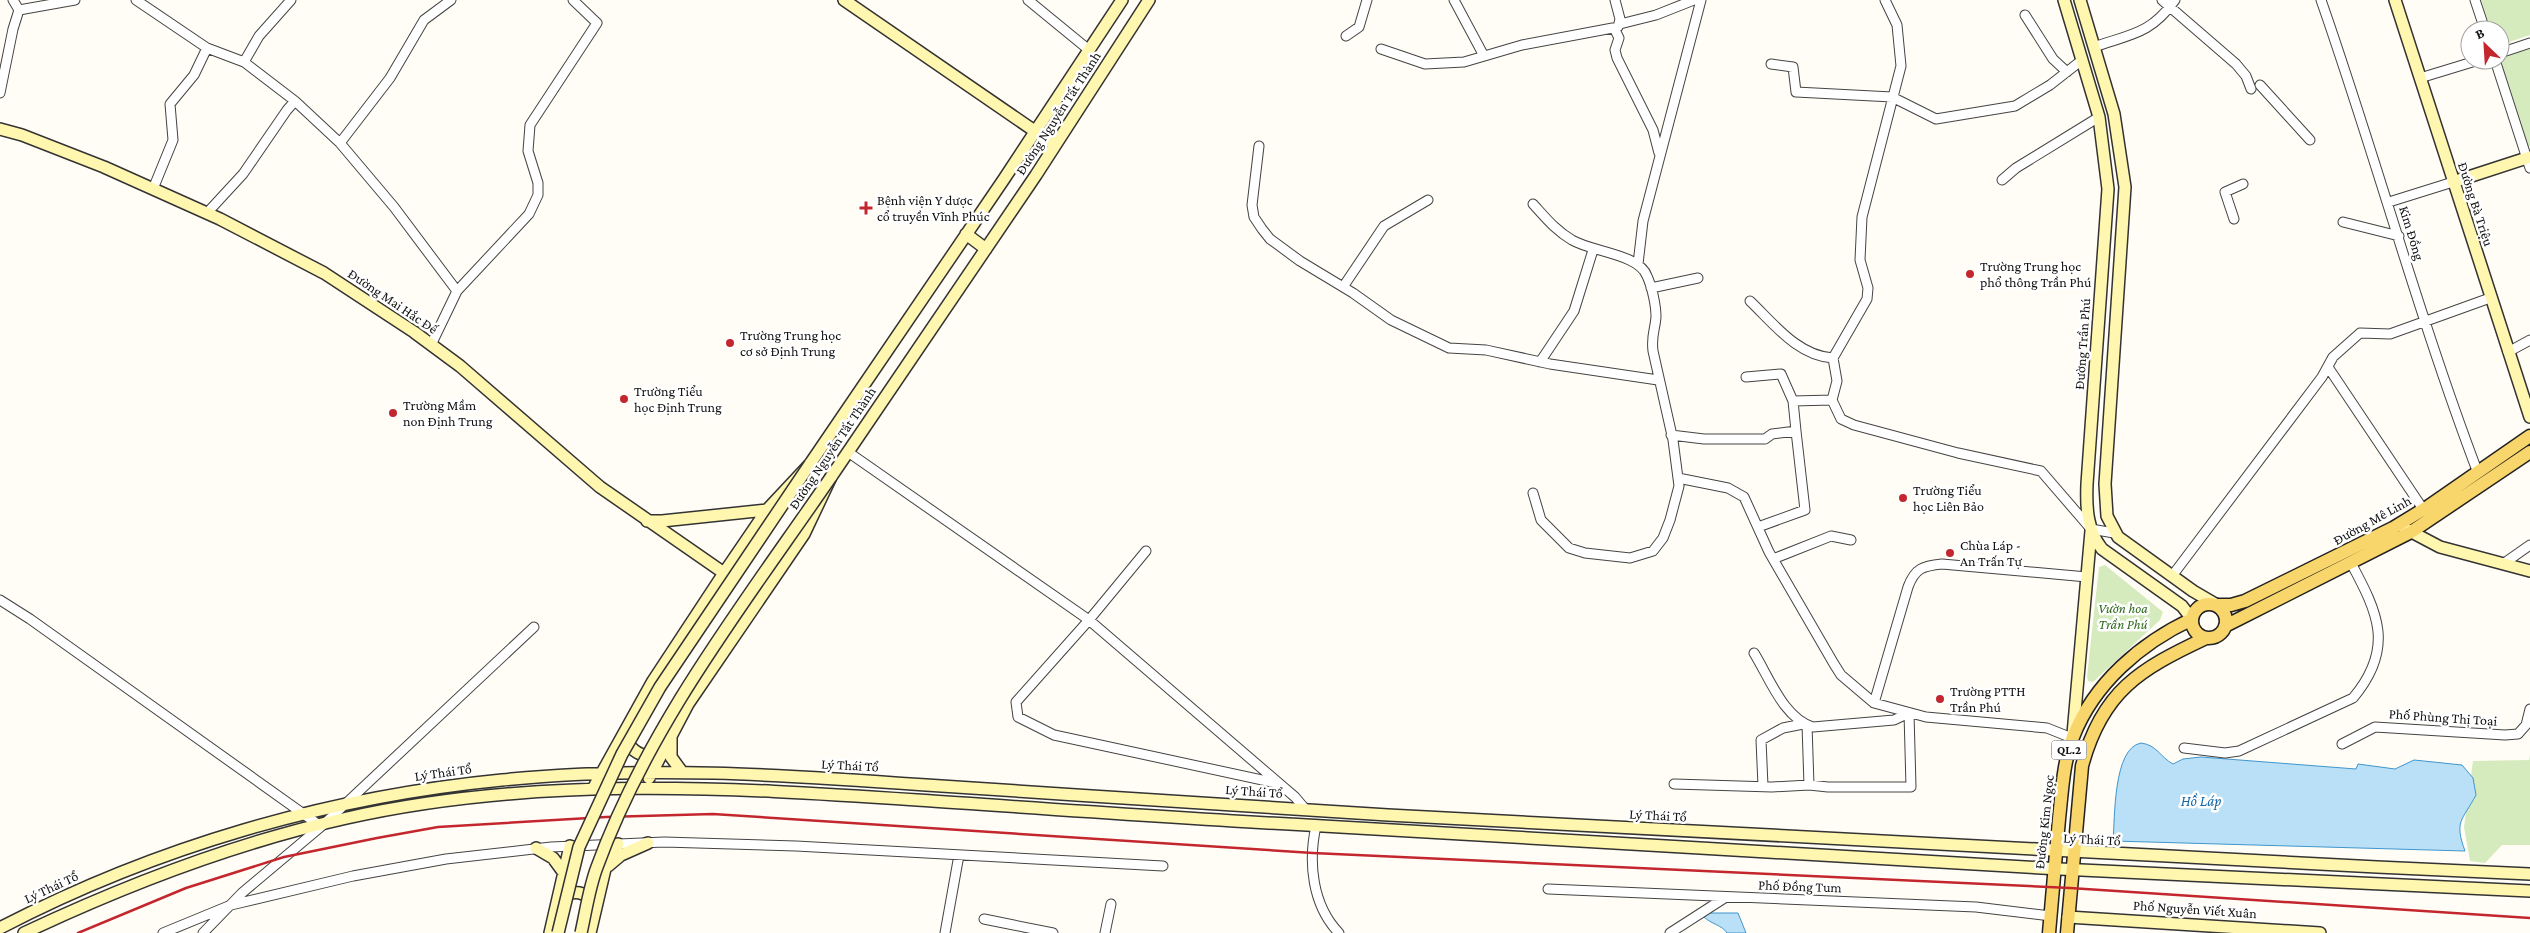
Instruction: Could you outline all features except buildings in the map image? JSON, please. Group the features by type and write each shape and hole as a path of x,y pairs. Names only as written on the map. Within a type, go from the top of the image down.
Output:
{"main road":[{"path":"844,0 1055,145"},
{"name":"Đường Nguyễn Tất Thành","path":"558,933 579,847 622,754 660,687 1122,0"},
{"name":"Đường Nguyễn Tất Thành","path":"581,933 596,868 621,809 652,748 680,699 986,249 1149,0"},
{"name":"Đường Trần Phú","path":"2064,0 2098,116 2108,189 2087,484 2087,510 2091,529 2102,549 2182,606 2192,619"},
{"path":"2080,0 2114,114 2125,187 2105,484 2106,516 2114,533 2172,576 2217,605 2225,614 2225,626"},
{"name":"Đường Bà Triệu","path":"2395,0 2490,298 2530,416"},
{"name":"Đường Mai Hắc Đế","path":"0,129 22,135 153,189 206,213 324,273 432,345 460,366 600,488 724,573"},
{"path":"2453,182 2529,161"},
{"path":"966,234 986,249"},
{"name":"Đường Mê Linh","path":"2217,605 2232,605 2245,601 2398,524 2478,473 2530,436"},
{"name":"Đường Mê Linh","path":"2225,626 2411,532 2530,452"},
{"path":"593,790 613,750 653,682 724,573 767,510 810,464"},
{"path":"644,789 688,704 804,534 831,477"},
{"path":"647,521 672,521 767,510"},
{"path":"2398,524 2440,547 2530,572"},
{"path":"2072,738 2091,529"},
{"name":"QL.2","path":"2192,619 2194,611 2201,605 2209,603 2217,605"},
{"path":"2192,619 2195,631 2206,638"},
{"name":"Đường Kim Ngọc","path":"2049,933 2065,763 2072,738 2081,718 2110,678 2144,647 2192,619"},
{"name":"QL.2","path":"2066,933 2082,766 2088,743 2097,724 2116,698 2143,671 2206,638 2218,635 2225,626"},
{"path":"624,732 629,746 636,753 646,756 661,754"},
{"path":"672,734 671,757 682,772"},
{"path":"575,774 600,762 613,750"},
{"name":"Lý Thái Tổ","path":"0,928 112,875 186,847 303,814 347,803 427,789 504,780 601,773 682,772 842,779 1378,815 2073,853 2530,874"},
{"path":"24,933 117,890 190,862 322,825 432,803 507,794 644,789 840,795 1316,826 2072,870 2530,891"},
{"path":"1161,816 1162,801"},
{"path":"1378,815 1378,829"},
{"path":"605,870 621,855 648,843"},
{"path":"590,933 605,870 618,844"},
{"path":"550,933 570,846"},
{"path":"536,848 553,858 564,873"},
{"path":"557,900 565,894 579,892 590,897 596,904"},
{"name":"Phố Nguyễn Viết Xuân","path":"2068,917 2159,927 2320,933"}],"street":[{"path":"0,93 13,29 19,10 13,0"},
{"path":"19,10 75,0"},
{"path":"136,0 207,48 244,62 295,101 340,143 394,207 457,291"},
{"path":"244,62 260,36 291,0"},
{"path":"340,143 390,78 424,20 451,0"},
{"path":"432,345 457,291 530,214 538,195 538,184 528,151 530,125 597,23 573,0"},
{"path":"1028,0 1089,50"},
{"path":"1346,36 1359,27 1367,0"},
{"path":"1454,0 1484,56"},
{"path":"1615,0 1619,38 1615,50 1616,58 1653,130 1660,156"},
{"path":"1381,49 1425,64 1464,62 1522,45 1617,26 1656,16 1694,0"},
{"path":"1638,264 1643,221 1700,0"},
{"path":"1885,0 1897,25 1901,66 1862,217 1860,260 1868,288 1867,300 1834,358 1836,381 1832,400 1841,419 1854,425 1958,453 2041,471 2091,529 2114,533"},
{"path":"2162,0 2173,4 2236,64 2255,87 2310,140"},
{"name":"Kim Đồng","path":"2321,0 2389,202 2425,321 2478,473"},
{"path":"2475,0 2482,20"},
{"path":"2094,47 2139,32 2156,24 2173,4"},
{"path":"2025,15 2053,59 2067,72"},
{"path":"2510,50 2530,43"},
{"path":"153,189 173,140 170,104 194,75 207,48"},
{"path":"1771,64 1793,67 1796,92 1892,97 1936,119 2015,106 2082,60"},
{"path":"2420,78 2460,66"},
{"path":"2498,70 2529,161"},
{"path":"206,213 243,174 295,101"},
{"path":"2002,180 2016,168 2098,116"},
{"path":"1259,146 1252,190 1254,217 1270,239 1300,261 1343,287 1391,320 1449,348 1486,350 1540,362 1658,380"},
{"path":"2389,202 2453,182"},
{"path":"2234,219 2225,192 2243,184"},
{"path":"1343,287 1384,226 1428,200"},
{"path":"1533,204 1555,228 1573,240 1594,250 1638,264 1647,273 1656,317 1651,337 1678,478 1676,498 1663,538 1653,551 1630,558 1585,554 1569,548 1541,520 1533,493"},
{"path":"2344,222 2399,236"},
{"path":"1540,362 1574,312 1594,250"},
{"path":"1651,288 1698,278"},
{"path":"2172,576 2333,357 2360,333 2390,334 2490,298"},
{"path":"1750,301 1800,347 1819,357 1834,358"},
{"path":"2508,352 2530,340"},
{"path":"2328,366 2423,509"},
{"path":"1746,377 1781,374 1793,401 1805,510 1758,527"},
{"path":"1793,401 1832,400"},
{"path":"1671,435 1704,439 1765,439 1772,434 1796,431"},
{"path":"848,452 1089,620 1279,783 1306,810"},
{"path":"1678,478 1728,488 1744,497 1773,560 1841,675 1874,703 1926,717 2047,728 2072,738"},
{"path":"1773,560 1831,536 1851,540"},
{"path":"2503,564 2530,545"},
{"path":"1146,551 1089,620 1016,702 1018,717 1054,734 1279,783"},
{"path":"2184,748 2225,753 2239,751 2353,698 2365,684 2377,655 2378,640 2376,614 2351,563"},
{"path":"1874,703 1908,587 1912,576 1918,570 1929,565 1942,564 2087,577"},
{"path":"0,600 30,619 303,814 322,825"},
{"path":"203,933 231,905 347,803 534,627"},
{"path":"1754,653 1786,706 1805,725 1809,785"},
{"name":"Phố Phùng Thị Toại","path":"2342,744 2375,726 2518,734 2526,725 2530,709"},
{"path":"1762,786 1762,740 1783,728 1894,720 1909,713"},
{"path":"1674,784 1809,785 1828,788 1911,787 1909,713"},
{"path":"1316,826 1313,853 1317,897 1322,909 1339,933"},
{"path":"163,933 231,905 394,867 536,848 648,843 796,846 1164,866"},
{"path":"945,933 959,855"},
{"name":"Phố Đồng Tum","path":"1548,889 1976,907 2051,916"},
{"path":"1670,933 1726,897"},
{"path":"1105,933 1111,904"},
{"path":"984,920 1027,931 1053,933"}],"green space":[{"path":"2481,0 2530,0 2530,35 2510,42 2510,20 2488,20"},
{"path":"2530,47 2530,146 2527,147 2501,70 2510,70 2510,55"},
{"name":"Vườn hoa Trần Phú","path":"2105,565 2163,612 2160,620 2093,682 2088,681 2087,677 2099,567"},
{"path":"2530,755 2530,845 2502,845 2485,863 2470,861 2464,827 2473,761 2529,760"}],"water":[{"name":"Hồ Láp","path":"2141,743 2151,746 2173,764 2183,759 2201,757 2356,769 2358,764 2395,769 2414,760 2462,765 2473,778 2476,795 2461,821 2460,833 2465,851 2113,841 2115,801 2120,770 2125,757 2132,748"},
{"path":"1709,913 1738,913 1746,933 1727,933 1704,917"}],"railway":[{"path":"78,933 186,888 284,857 377,838 438,827 606,817 713,814 1313,853 2070,888 2530,918"}],"place":[{"name":"Bệnh viện Y dược cổ truyền Vĩnh Phúc","path":"866,208"},
{"name":"Trường Trung học phổ thông Trần Phú","path":"1970,274"},
{"name":"Trường Trung học cơ sở Định Trung","path":"730,343"},
{"name":"Trường Tiểu học Định Trung","path":"624,399"},
{"name":"Trường Mầm non Định Trung","path":"393,413"},
{"name":"Trường Tiểu học Liên Bảo","path":"1903,498"},
{"name":"Chùa Láp - An Trấn Tự","path":"1950,553"},
{"name":"Trường PTTH Trần Phú","path":"1940,699"}]}
